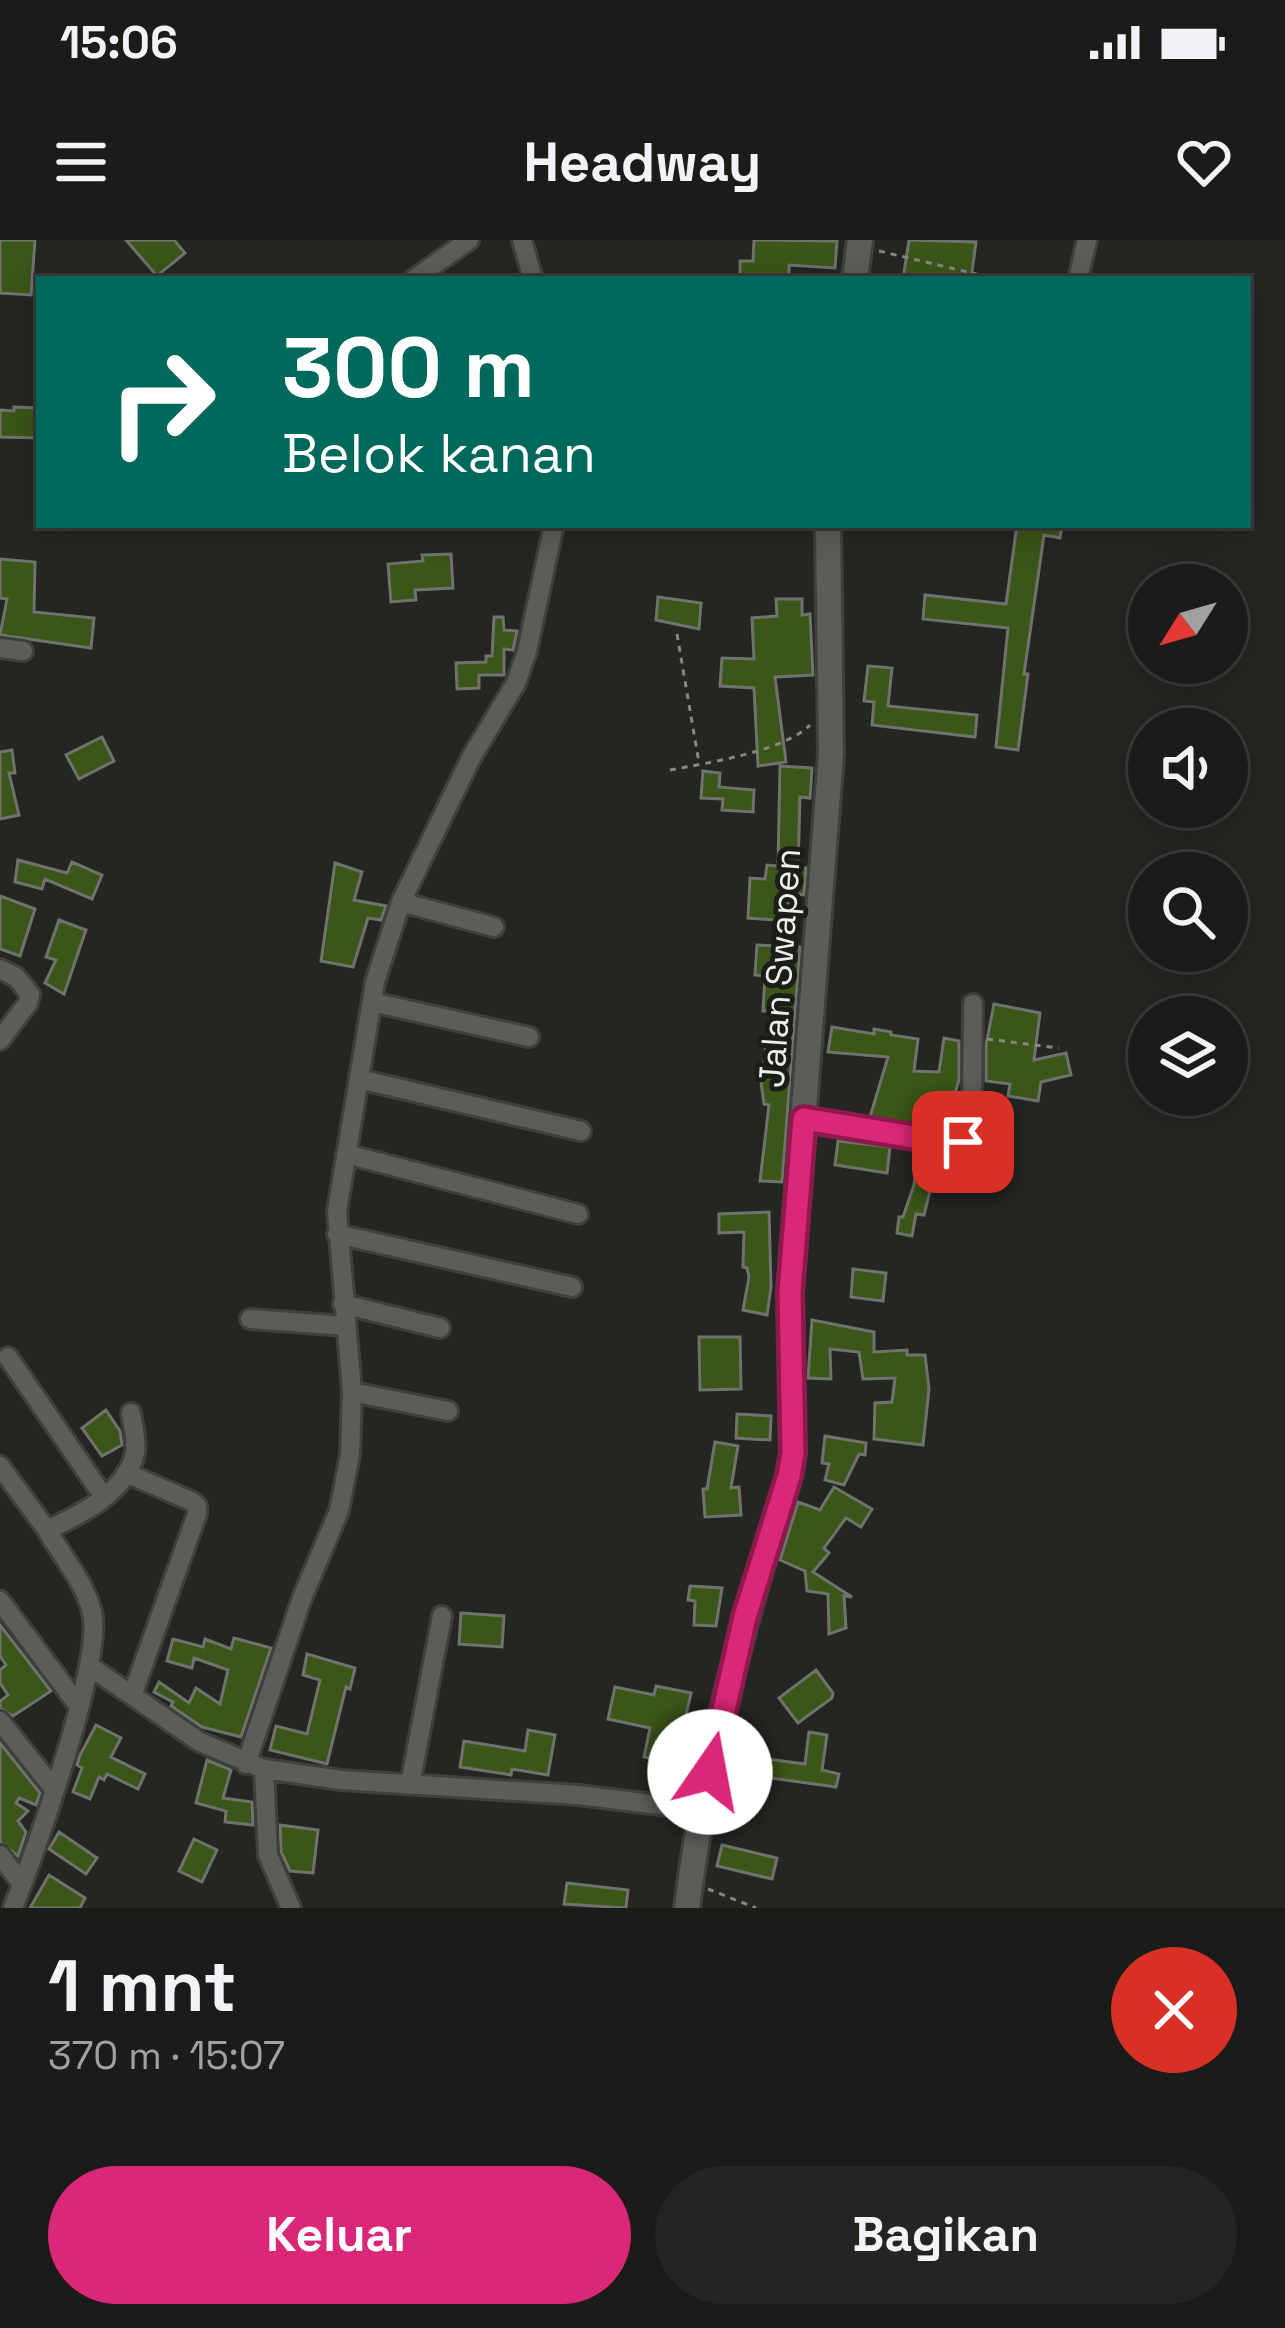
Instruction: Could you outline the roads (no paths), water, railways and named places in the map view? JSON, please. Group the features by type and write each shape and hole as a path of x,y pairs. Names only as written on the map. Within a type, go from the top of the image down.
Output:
{"main road":[{"path":"855,276 860,246"},
{"name":"Jalan Swapen","path":"688,1895 701,1810 745,1617 793,1453 790,1292 832,702 829,528"}],"street":[{"path":"418,276 470,240"},
{"path":"521,240 532,276"},
{"path":"1079,276 1087,240"},
{"path":"290,1908 268,1856 255,1766 302,1598 339,1511 350,1455 352,1392 337,1234 372,1002 401,902 471,758 516,683 553,528"},
{"path":"0,648 23,651"},
{"path":"401,902 494,927"},
{"path":"0,969 16,977 30,994 28,1004 0,1040"},
{"path":"372,1002 529,1036"},
{"path":"804,1119 963,1142 972,1110 973,1004"},
{"path":"359,1079 581,1131"},
{"path":"346,1154 578,1214"},
{"path":"337,1234 572,1287"},
{"path":"343,1304 440,1328"},
{"path":"250,1319 346,1326"},
{"path":"8,1357 104,1497"},
{"path":"352,1392 448,1411"},
{"path":"47,1530 104,1497 126,1474 136,1445 131,1413"},
{"path":"0,1466 47,1530 91,1609 95,1628 54,1789 13,1908"},
{"path":"126,1474 197,1506 134,1693"},
{"path":"0,1601 78,1706"},
{"path":"410,1785 442,1616"},
{"path":"89,1666 200,1742 255,1766 410,1785 578,1795 701,1810"},
{"path":"0,1721 54,1789"},
{"path":"0,1855 22,1884"}]}
